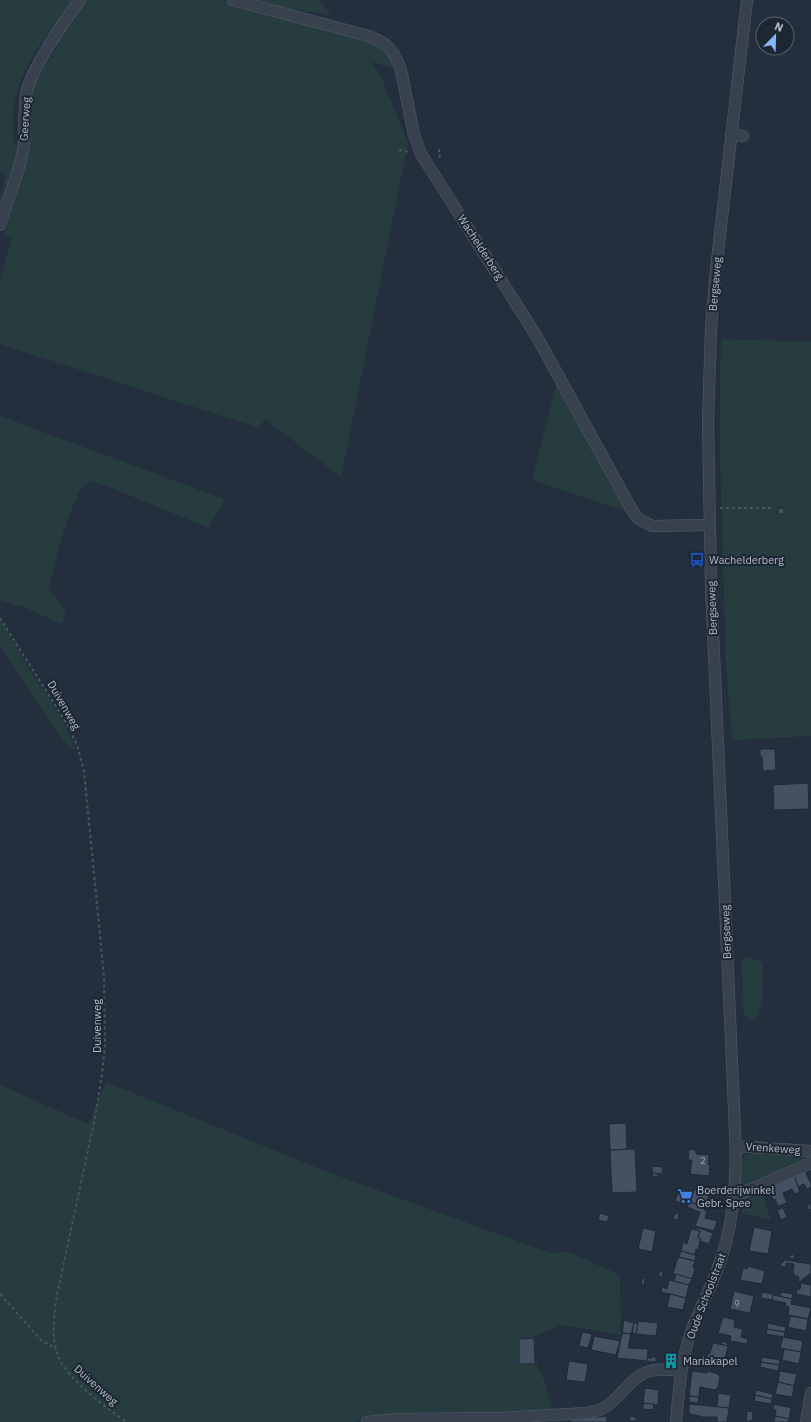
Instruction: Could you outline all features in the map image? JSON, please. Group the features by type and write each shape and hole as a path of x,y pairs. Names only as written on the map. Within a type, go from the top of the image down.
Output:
{"street":[{"name":"Geerweg","path":"0,224 23,149 25,106 29,84 40,61 80,0"},
{"name":"Wachelderberg","path":"233,0 370,36 380,40 390,49 398,60 402,70 414,135 421,154 548,355 633,512 639,519 652,526 709,525"},
{"name":"Bergseweg","path":"736,1146 709,525 708,422 711,328 716,269 747,0"},
{"path":"731,134 743,136"},
{"name":"Vrenkeweg","path":"736,1146 811,1151"},
{"name":"Oude Schoolstraat","path":"676,1422 681,1372 692,1330 718,1269 731,1221 735,1196 736,1146"},
{"name":"Vrenkeweg","path":"735,1196 811,1162"},
{"path":"366,1422 500,1418 586,1413 598,1410 608,1405 623,1389 646,1373 662,1370 681,1372"},
{"path":"806,1422 811,1393"}],"path":[{"path":"719,513 720,508 771,508"},
{"name":"Duivenweg","path":"0,618 67,724 79,753 87,790 104,977 106,1031 102,1074 90,1143 56,1303 54,1327 56,1349 61,1362 74,1379 126,1422"},
{"path":"0,1294 42,1340 56,1349"}],"green space":[{"path":"0,0 221,0 328,24 384,42 395,69 370,61 381,77 408,142 341,477 265,419 259,428 0,344 0,282 12,238 3,236 16,190 29,101 36,80 59,43 48,34 29,62 20,84 14,106 13,120 14,145 17,146 14,164 0,207 0,197 6,176 0,170"},
{"path":"225,0 320,0 331,15"},
{"path":"722,339 811,342 811,736 735,740 732,738 726,665 720,456 720,370"},
{"path":"557,382 625,511 532,480"},
{"path":"0,416 224,499 209,528 104,485 90,481 83,487 76,498 70,513 59,548 49,589 65,611 62,624 26,608 0,600"},
{"path":"0,618 27,666 59,714 74,745 75,751 65,743 55,730 0,645"},
{"path":"747,957 763,962 762,1004 758,1017 753,1020 744,1015 742,1002 743,981 741,965 743,959"},
{"path":"106,1082 333,1174 550,1253 569,1252 620,1275 621,1335 562,1325 530,1338 537,1366 545,1382 553,1413 380,1418 353,1422 0,1422 0,1085 88,1124"},
{"path":"751,1153 805,1156 804,1161 741,1189 741,1163 745,1155"},
{"path":"760,1187 771,1220 742,1213 743,1195"}],"building":[{"path":"778,508 784,508 784,514 778,514"},
{"path":"760,749 775,749 776,770 763,771"},
{"path":"808,783 809,809 774,810 773,785"},
{"path":"626,1123 627,1149 610,1150 609,1124"},
{"path":"635,1149 637,1192 612,1193 610,1150"},
{"path":"689,1149 696,1150 696,1154 709,1155 709,1176 690,1174 692,1160 688,1160"},
{"path":"652,1166 663,1167 662,1174 652,1173"},
{"path":"805,1171 811,1184 811,1187 807,1189 804,1184 798,1187 794,1175"},
{"path":"653,1173 658,1174 658,1177 652,1177"},
{"path":"794,1175 800,1192 794,1194 792,1189 783,1193 787,1203 778,1206 775,1199 773,1200 768,1186"},
{"path":"680,1188 692,1192 693,1189 709,1194 707,1201 698,1198 696,1204 689,1202 688,1205 675,1201"},
{"path":"698,1198 707,1201 704,1210 707,1211 705,1218 717,1221 714,1231 695,1226 700,1212 687,1207 689,1202 696,1204"},
{"path":"809,1203 811,1204 811,1210 807,1209"},
{"path":"783,1208 787,1217 781,1220 777,1210"},
{"path":"600,1213 609,1216 607,1222 598,1220"},
{"path":"675,1213 679,1214 678,1220 673,1219"},
{"path":"754,1227 772,1231 768,1254 749,1251"},
{"path":"643,1228 656,1231 652,1252 638,1249"},
{"path":"691,1229 702,1229 713,1233 709,1244 700,1241 701,1239 698,1238 700,1231"},
{"path":"691,1229 700,1231 698,1238 701,1239 695,1255 681,1251 683,1242 687,1244"},
{"path":"681,1251 698,1256 696,1256 695,1261 679,1257"},
{"path":"793,1254 795,1257 792,1259 789,1256"},
{"path":"678,1257 695,1261 692,1279 673,1274"},
{"path":"785,1260 811,1264 811,1273 798,1283 799,1277 795,1276 793,1272 794,1264 786,1263 786,1267 779,1266"},
{"path":"748,1266 765,1271 762,1284 740,1280 743,1268 747,1269"},
{"path":"660,1271 663,1272 662,1277 658,1276"},
{"path":"676,1274 692,1279 689,1285 674,1281"},
{"path":"642,1278 645,1279 644,1285 641,1284"},
{"path":"669,1280 689,1285 686,1298 661,1292 662,1287 667,1289"},
{"path":"801,1283 811,1285 811,1297 796,1294 797,1289 800,1289"},
{"path":"734,1291 754,1296 750,1313 730,1309"},
{"path":"762,1292 773,1294 772,1300 761,1298"},
{"path":"781,1292 793,1294 792,1299 780,1297"},
{"path":"670,1294 686,1298 683,1310 667,1307"},
{"path":"773,1295 792,1299 791,1304 811,1308 808,1319 788,1315 789,1307 785,1306 786,1303 772,1300"},
{"path":"790,1316 808,1319 806,1331 788,1327"},
{"path":"723,1317 735,1320 734,1327 743,1329 741,1337 748,1339 747,1344 730,1341 731,1336 718,1333"},
{"path":"624,1320 634,1323 631,1334 622,1333"},
{"path":"638,1321 658,1323 656,1336 636,1334"},
{"path":"634,1323 638,1323 636,1334 632,1333"},
{"path":"768,1323 786,1327 785,1332 767,1329"},
{"path":"767,1329 785,1332 784,1337 766,1334"},
{"path":"582,1332 592,1334 588,1348 579,1346"},
{"path":"622,1333 631,1334 628,1348 648,1349 647,1361 617,1358"},
{"path":"594,1336 620,1341 616,1355 591,1350"},
{"path":"783,1337 803,1341 801,1352 780,1348"},
{"path":"534,1338 535,1364 519,1364 519,1339"},
{"path":"721,1341 727,1343 727,1346 721,1344"},
{"path":"713,1343 728,1346 724,1364 706,1360"},
{"path":"784,1349 801,1352 799,1364 782,1360"},
{"path":"656,1357 656,1362 647,1361 647,1358"},
{"path":"762,1357 780,1360 779,1365 761,1362"},
{"name":"Mariakapel","path":"671,1358 674,1360 672,1363 669,1361"},
{"path":"569,1361 588,1364 585,1382 566,1380"},
{"path":"761,1362 779,1365 778,1371 760,1367"},
{"path":"692,1371 707,1373 708,1371 718,1374 720,1377 718,1387 715,1390 700,1387 699,1397 689,1396"},
{"path":"780,1371 797,1374 794,1386 778,1382"},
{"path":"778,1382 794,1386 792,1397 775,1394"},
{"path":"645,1388 659,1390 658,1405 643,1403"},
{"path":"756,1390 773,1394 772,1399 755,1395"},
{"path":"718,1393 731,1395 729,1408 717,1407"},
{"path":"755,1395 772,1399 771,1404 754,1401"},
{"path":"689,1396 699,1397 698,1403 689,1402"},
{"path":"643,1403 654,1404 653,1410 643,1409"},
{"path":"689,1404 729,1408 727,1422 717,1422 717,1417 699,1417 700,1416 689,1414"},
{"path":"774,1404 791,1408 789,1419 775,1416 776,1410 773,1410"},
{"path":"747,1411 753,1412 752,1421 746,1421"},
{"path":"607,1416 607,1422 570,1422 570,1420"},
{"path":"630,1416 636,1417 636,1421 629,1421"},
{"path":"775,1416 789,1419 789,1422 774,1422"}],"place":[{"name":"Wachelderberg","path":"697,560"},
{"name":"Boerderijwinkel Gebr. Spee","path":"685,1196"},
{"name":"Mariakapel","path":"671,1361"}]}
